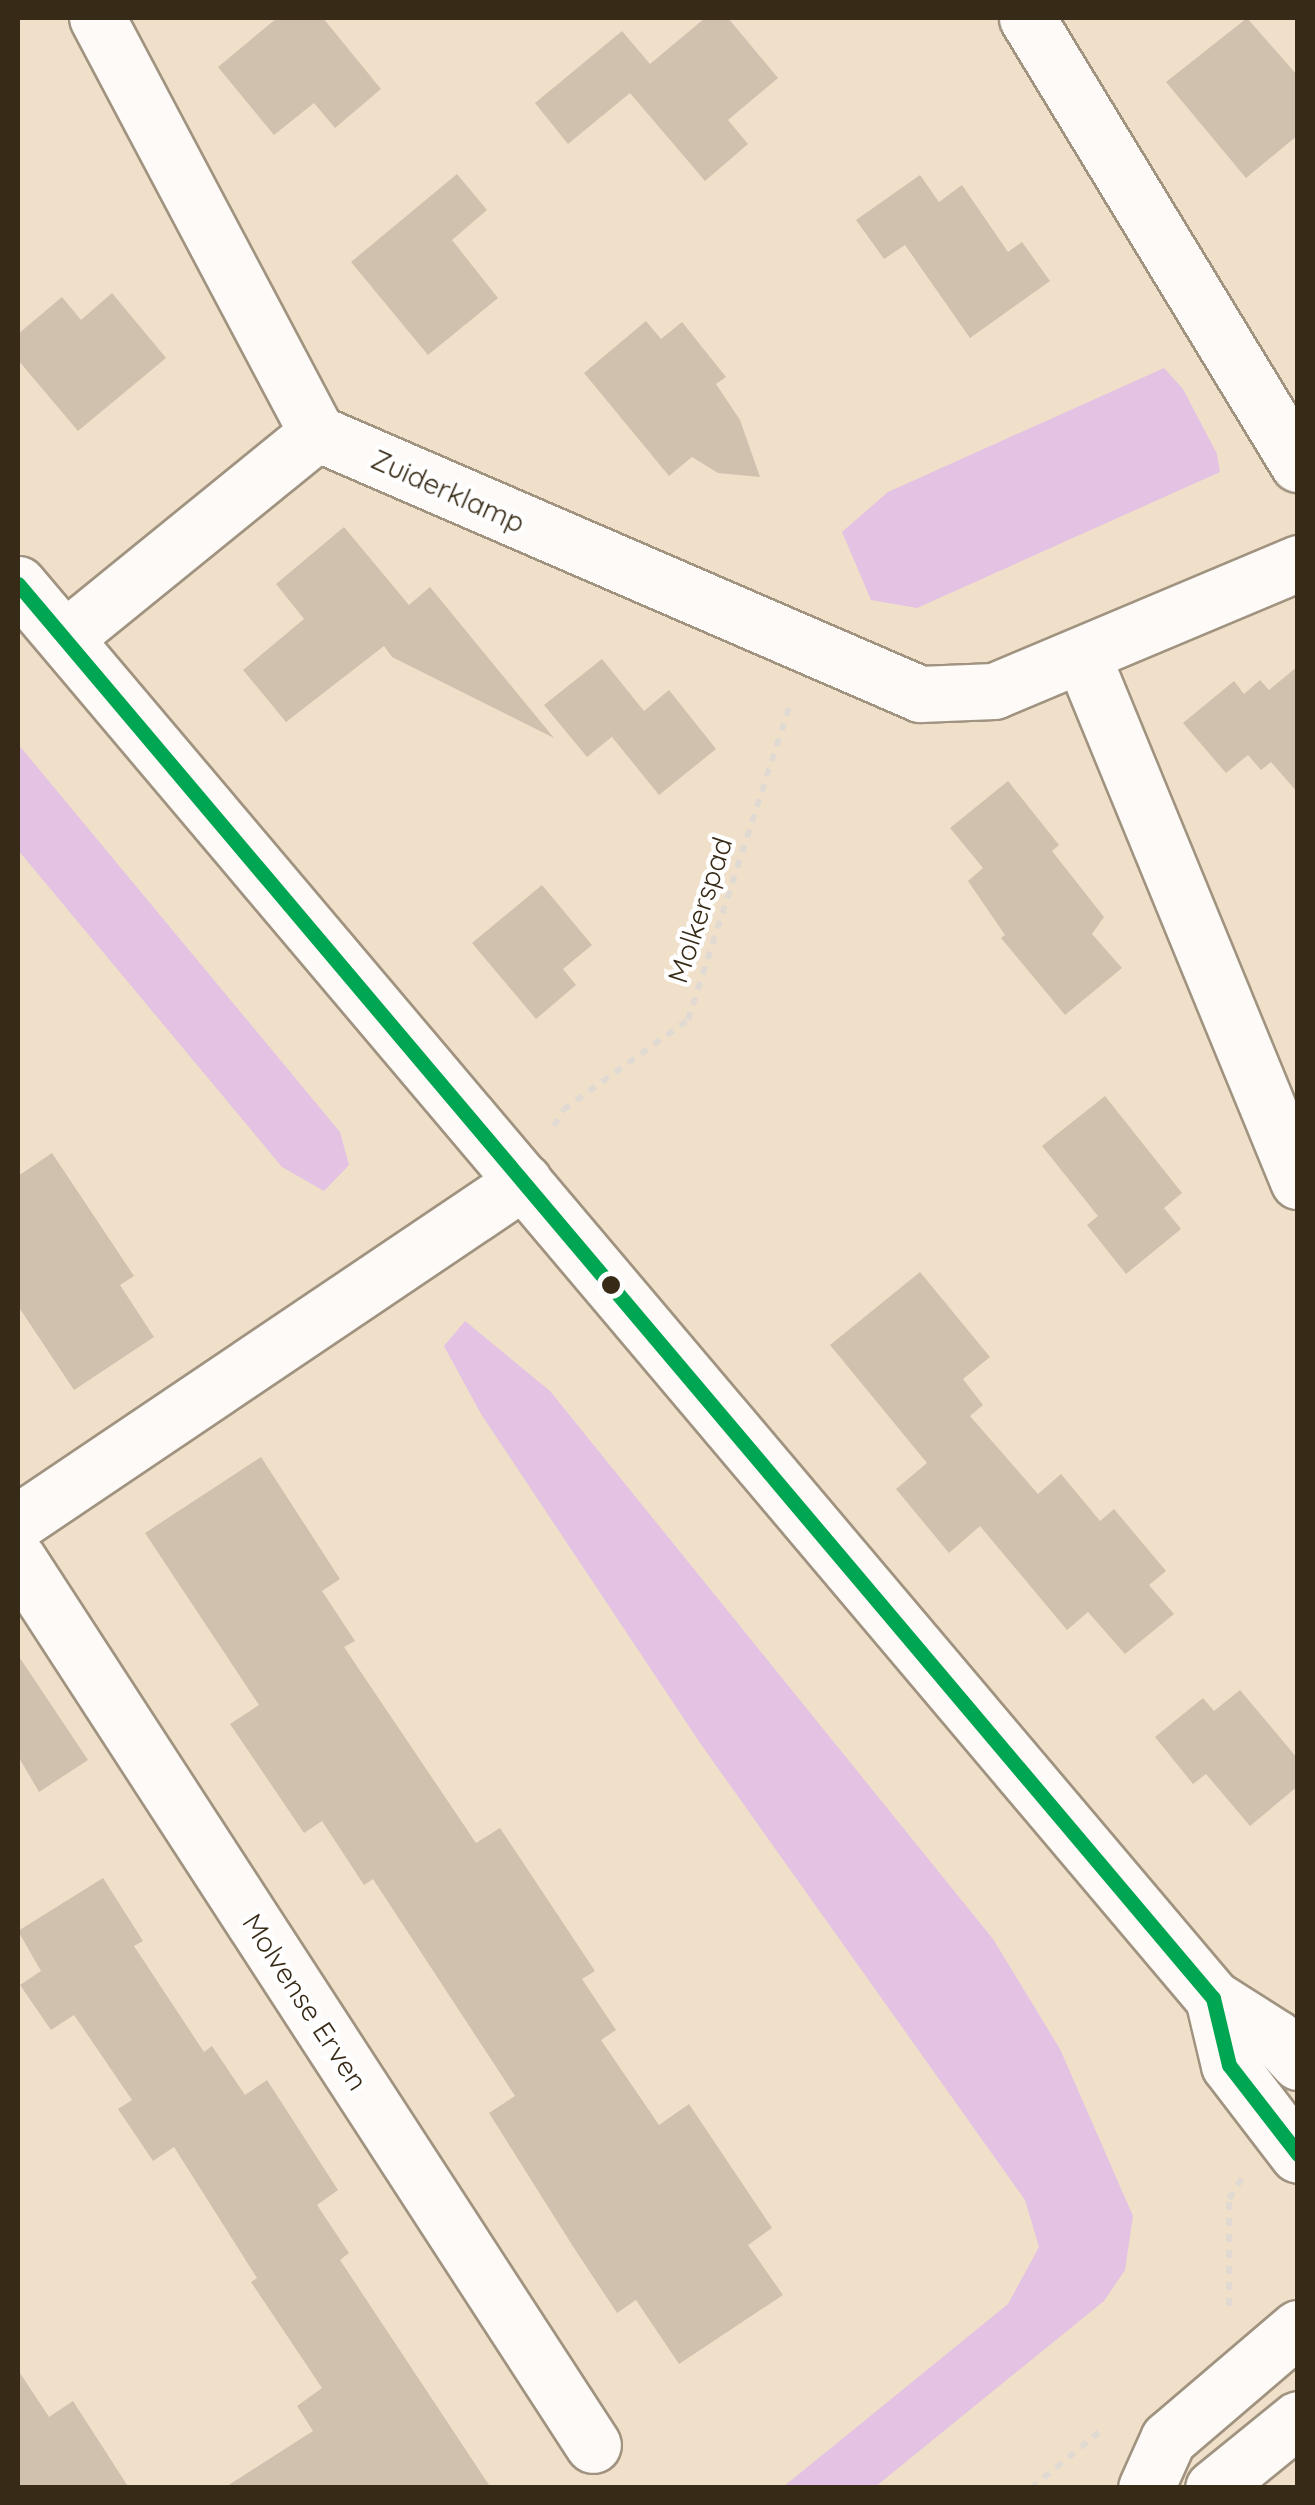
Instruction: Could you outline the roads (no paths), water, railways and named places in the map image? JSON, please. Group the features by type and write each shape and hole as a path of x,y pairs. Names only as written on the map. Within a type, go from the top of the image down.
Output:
{"street":[{"path":"66,637 317,434 97,18"},
{"path":"1028,18 1298,464"},
{"name":"Zuiderklamp","path":"317,434 920,694 994,691 1298,563"},
{"path":"18,584 1213,1998 1276,2038 1298,2062"},
{"path":"1082,655 1298,1182"},
{"path":"18,1522 524,1181"},
{"name":"Molvense Erven","path":"18,1559 593,2445"},
{"path":"1213,1998 1229,2065 1298,2155"},
{"path":"1146,2488 1168,2439 1298,2328"},
{"path":"1213,2488 1298,2419"}]}
